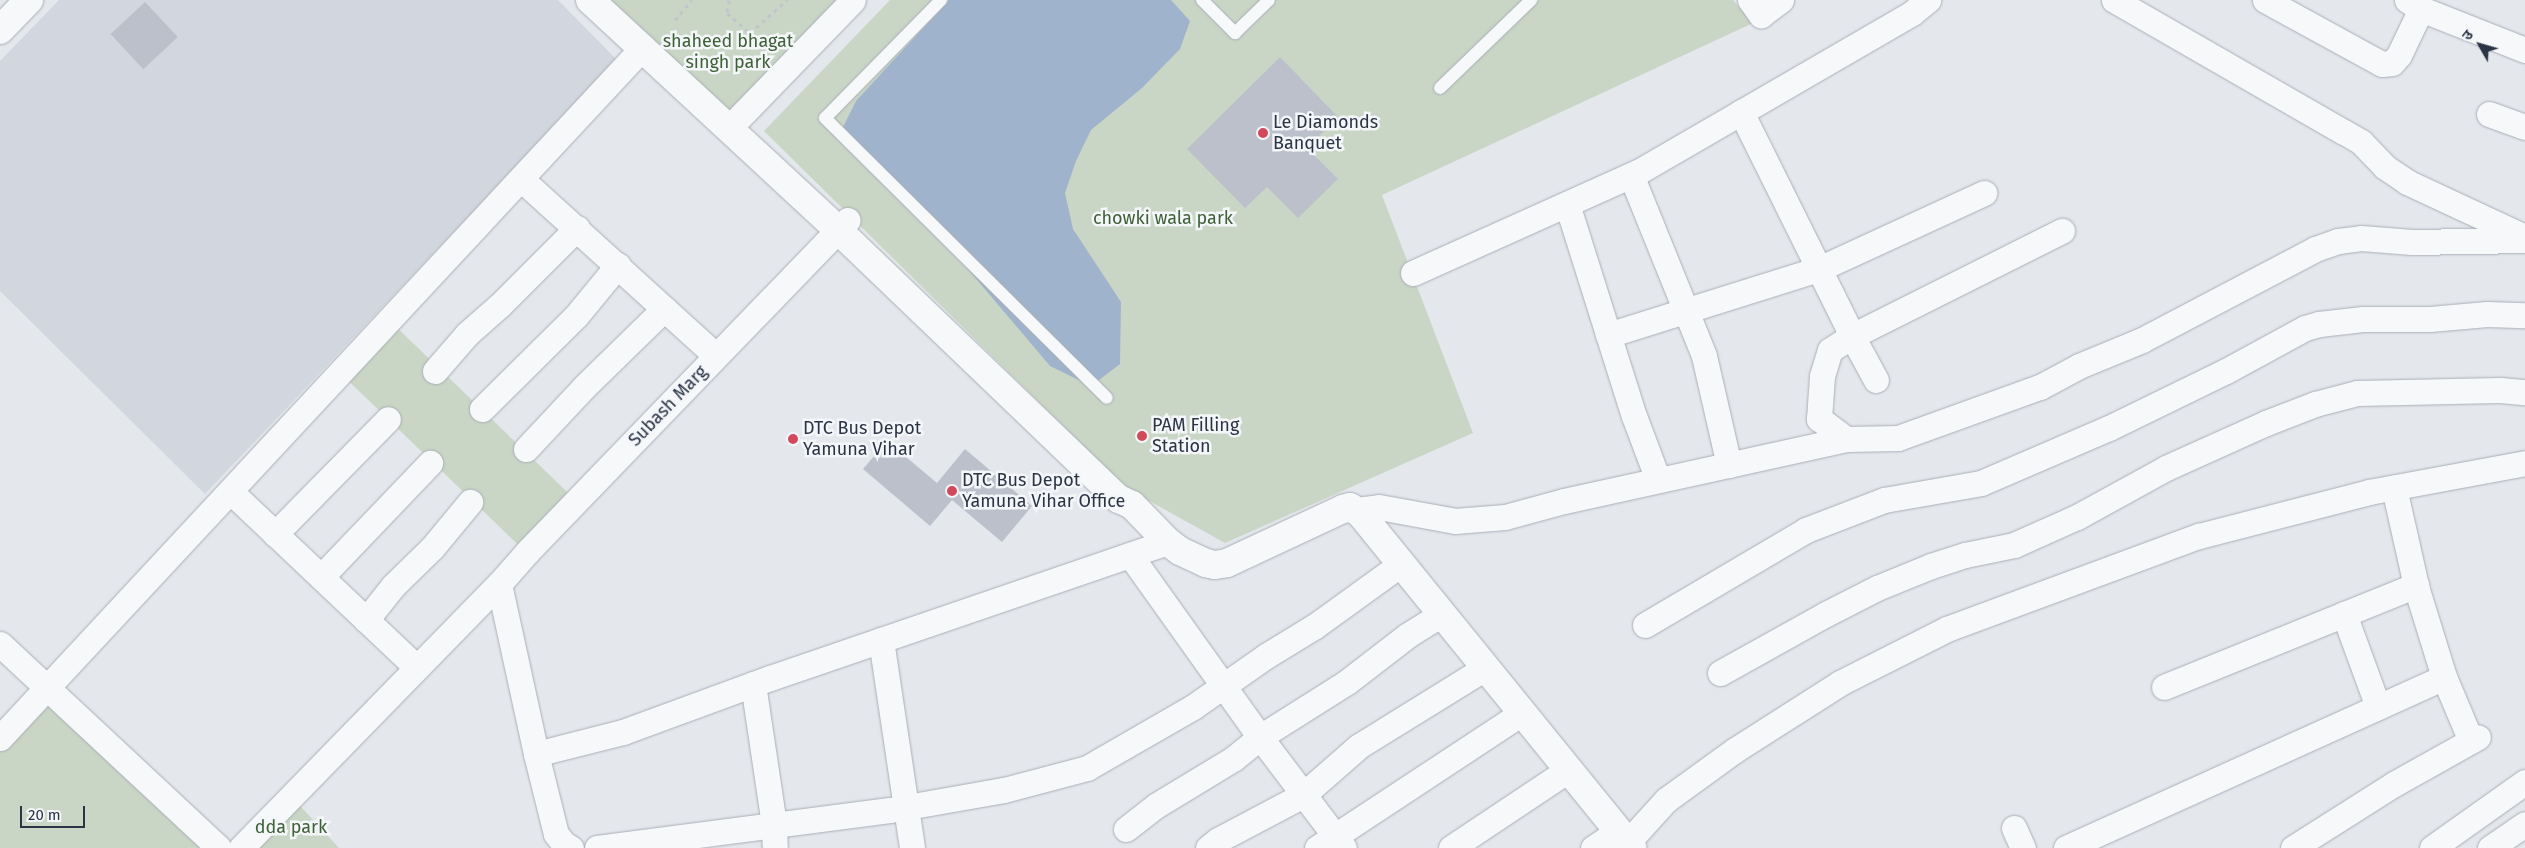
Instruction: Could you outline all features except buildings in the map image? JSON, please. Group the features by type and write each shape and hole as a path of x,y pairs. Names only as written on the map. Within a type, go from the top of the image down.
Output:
{"street":[{"path":"0,30 29,0"},
{"path":"590,0 733,124 843,225 1128,492 1132,505 1168,542 1180,551 1215,565 1226,564 1344,509 1350,507 1356,510 1626,841"},
{"path":"618,0 733,124"},
{"path":"733,124 853,0"},
{"path":"1750,0 1761,15 1781,0"},
{"path":"1413,274 1630,176 1912,13 1928,0"},
{"path":"2114,0 2361,142 2385,167 2407,182 2525,238"},
{"path":"2265,0 2382,64 2392,63 2399,55 2414,4 2525,50"},
{"path":"0,738 522,179 642,47"},
{"path":"1742,112 1852,336 1876,380"},
{"path":"2489,114 2525,127"},
{"path":"1630,176 1704,356 1729,465"},
{"path":"522,179 716,356"},
{"path":"1608,335 1819,269 1984,193"},
{"path":"1567,204 1634,416 1658,480"},
{"name":"Subash Marg","path":"241,848 499,584 528,551 843,225"},
{"path":"435,371 467,334 500,305 577,228"},
{"path":"1846,439 1819,419 1822,376 1830,350 1852,336 2062,231"},
{"path":"1356,510 1379,507 1455,521 1506,517 1564,501 1846,439 1898,438 2040,387 2079,366 2149,336 2316,249 2338,241 2361,238 2412,242 2485,242 2525,238"},
{"path":"482,409 576,316 618,265"},
{"path":"526,449 584,388 664,309"},
{"path":"1645,625 1806,530 1884,500 1981,483 2109,428 2226,371 2305,328 2320,324 2363,319 2430,318 2487,314 2525,315"},
{"path":"1720,673 1877,588 1939,563 2014,545 2077,517 2166,468 2266,423 2316,404 2357,393 2461,390 2525,392"},
{"path":"275,534 388,419"},
{"path":"321,577 430,463"},
{"path":"1593,848 1626,841 1666,800 1735,750 1840,682 1947,629 2199,536 2394,488 2525,463"},
{"path":"2293,848 2394,784 2474,739 2444,677 2416,585 2394,488"},
{"path":"230,492 416,667"},
{"path":"366,620 393,586 432,548 470,502"},
{"path":"536,754 623,732 754,684 1168,542"},
{"path":"1130,554 1303,795 1332,843 1522,713"},
{"path":"597,848 774,837 907,807 1004,790 1087,768 1224,687 1400,564"},
{"path":"499,584 536,754 556,834 564,844 571,848"},
{"path":"2164,687 2416,585"},
{"path":"1126,829 1157,805 1233,759 1260,737 1347,682 1408,635 1441,614"},
{"path":"2344,614 2378,707"},
{"path":"881,640 912,848"},
{"path":"1,648 49,687 219,848"},
{"path":"1208,848 1226,835 1303,795 1358,746 1485,668"},
{"path":"2066,848 2444,677"},
{"path":"754,684 774,837"},
{"path":"1451,848 1568,770"},
{"path":"2432,848 2525,782"},
{"path":"2490,848 2525,824"}],"lane":[{"path":"941,0 825,118 1107,398"},
{"path":"1202,0 1235,33 1268,0"},
{"path":"1440,88 1530,0"}],"path":[{"path":"729,0 727,13 750,33 788,0"},
{"path":"675,20 690,1"}],"shaded area":[{"path":"59,0 558,0 617,60 205,494 0,291 0,61"}],"green space":[{"name":"shaheed bhagat singh park","path":"592,0 852,0 730,125"},
{"name":"chowki wala park","path":"890,0 1733,0 1753,23 1382,195 1473,433 1225,543 1126,488 764,131"},
{"path":"389,320 576,501 526,552 339,372"},
{"path":"49,687 207,848 0,848 0,738"},
{"name":"dda park","path":"291,796 339,848 241,848"}],"water":[{"path":"949,0 1171,0 1190,21 1180,49 1142,88 1091,130 1076,161 1065,193 1073,229 1121,302 1120,364 1091,386 1050,366 967,268 842,129 856,101"}],"place":[{"name":"Le Diamonds Banquet","path":"1263,133"},
{"name":"PAM Filling Station","path":"1142,436"},
{"name":"DTC Bus Depot Yamuna Vihar","path":"793,439"},
{"name":"DTC Bus Depot Yamuna Vihar Office","path":"952,491"}]}
